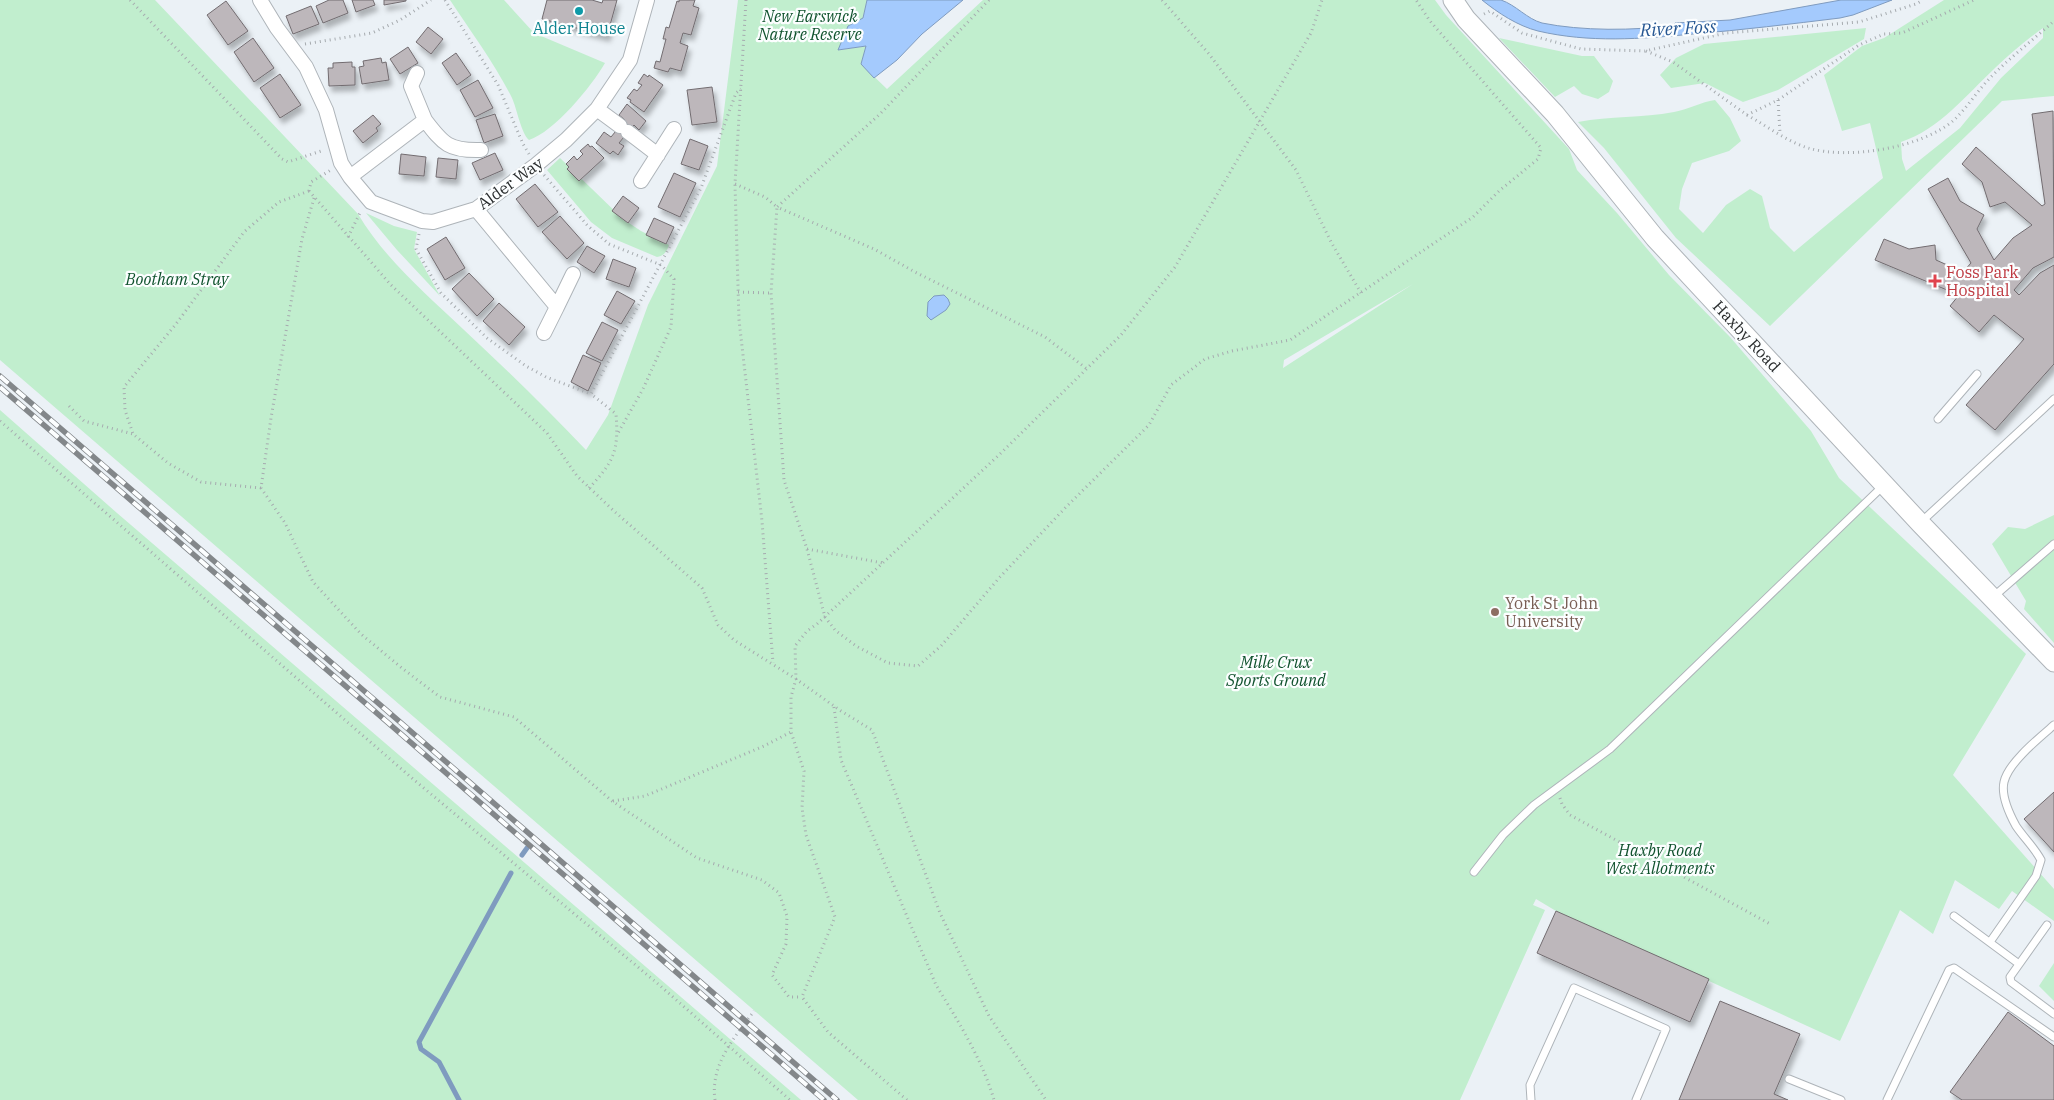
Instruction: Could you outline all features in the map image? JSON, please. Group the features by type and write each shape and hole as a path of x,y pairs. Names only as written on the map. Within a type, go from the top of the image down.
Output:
{"street":[{"name":"Alder Way","path":"260,0 306,67 326,110 341,163 350,177 371,202 422,221 433,222 476,209 536,165 566,140 597,109 630,60 647,0"},
{"name":"Haxby Road","path":"1453,0 1466,18 1555,114 1656,238 1920,523 2054,662"},
{"path":"416,73 411,86 426,120 441,142 462,151 481,150"},
{"path":"597,109 658,155"},
{"path":"350,177 426,120"},
{"path":"641,182 674,129"},
{"path":"476,209 557,307"},
{"path":"544,332 573,274"}],"lane":[{"path":"1938,419 1977,374"},
{"path":"1920,523 2054,399"},
{"path":"1474,872 1503,835 1534,805 1610,749 1885,484"},
{"path":"1992,598 2054,544"},
{"path":"1990,942 2036,876 2041,860 2035,848 2016,826 2005,801 2004,783 2013,766 2054,725"},
{"path":"1954,916 2019,964"},
{"path":"2047,925 2010,978 2011,982 2054,1014"},
{"path":"1887,1100 1949,970 1954,968 2054,1038"},
{"path":"1531,1100 1530,1085 1574,988 1666,1029 1636,1100"},
{"path":"1789,1079 1841,1100"}],"path":[{"path":"130,0 282,159 288,162 304,155 336,147"},
{"path":"290,46 372,33 400,20 431,0"},
{"path":"746,0 735,184 738,320 762,521 773,664"},
{"path":"990,0 880,114 777,206 772,294 784,480 807,549 825,617 835,630 856,646 888,662 918,666 941,646 999,578 1066,507 1149,425 1171,385 1205,359 1232,351 1290,340 1473,217 1499,191 1538,159 1542,148 1430,21 1416,0"},
{"path":"1162,0 1209,54 1296,170 1331,242 1360,293"},
{"path":"802,997 835,917 806,835 802,808 804,771 791,732 791,697 796,678 795,646 807,631 825,617 1000,454 1121,335 1175,267 1311,33 1322,0"},
{"path":"1484,14 1490,11 1522,32 1581,49 1645,50 1726,33 1859,22 1916,4 1923,0"},
{"path":"1747,115 1778,100 1859,45 1884,34 1902,32 1974,0"},
{"path":"1645,50 1673,62 1747,115 1780,133 1790,141 1808,148 1827,151 1863,151 1896,147 1920,140 1953,120 1981,86 2054,21"},
{"path":"618,433 643,389 671,327 674,279 661,264 701,188 736,93 742,89"},
{"path":"1778,100 1780,133"},
{"path":"309,191 311,182 341,163"},
{"path":"735,184 765,197 777,206 874,249 914,272 1045,337 1087,369"},
{"path":"309,191 391,285 547,433 577,476 702,588 718,625 734,640 796,678 834,706 872,730 940,913 989,1016 1046,1100"},
{"path":"133,434 124,410 124,387 176,324 244,232 279,202 309,191"},
{"path":"315,197 302,239 271,418 261,488 285,523 313,582 361,634 440,697 514,717 612,802 697,858 762,880 779,893 787,916 786,944 772,975 789,997 802,997"},
{"path":"348,237 358,214 371,202"},
{"path":"738,292 772,294"},
{"path":"589,488 606,471 616,449 618,433 616,414 591,394"},
{"path":"69,406 84,421 133,434 168,463 201,482 261,488"},
{"path":"0,421 412,778 657,983 790,1100"},
{"path":"807,549 883,563"},
{"path":"834,706 841,760 936,985 959,1023 990,1087 994,1100"},
{"path":"612,802 645,796 764,746 791,732"},
{"path":"1556,788 1562,804 1570,815 1772,925"},
{"path":"802,997 828,1032 907,1100"},
{"path":"715,1100 714,1091 718,1069 727,1046 754,1012"}],"green space":[{"path":"0,0 155,0 358,214 380,246 406,275 525,388 586,450 608,415 648,305 717,166 738,0 867,0 863,18 839,50 867,46 861,64 887,89 983,0 1435,0 1446,15 1569,149 1577,170 1617,213 1669,275 1730,337 1811,431 1839,478 2026,654 1953,775 2054,889 2054,921 2012,891 1999,909 1955,880 1933,934 1900,910 1840,1041 1556,911 1536,899 1533,905 1545,910 1460,1100 858,1100 0,360","holes":["1413,284 1283,368 1284,360"]},
{"path":"450,0 504,0 534,33 605,63 572,107 550,128 529,140 526,137 512,98 505,85"},
{"path":"1944,0 2054,0 2054,96 2002,101 1770,326 1676,238 1604,148 1578,122 1674,112 1715,100 1730,118 1741,141 1729,151 1692,163 1682,189 1679,209 1703,233 1726,205 1750,189 1762,196 1770,228 1794,252 1883,178 1870,123 1842,131 1824,75 1862,46 1884,38","holes":["2043,28 2043,38 2001,78 1960,128 1906,171 1902,159 1901,142 1928,129 1940,120 2006,58"]},
{"path":"1866,28 1864,39 1778,90 1743,102 1705,83 1671,88 1660,75 1676,58 1704,44"},
{"path":"1499,38 1582,56 1594,56 1613,81 1609,92 1598,99 1582,94 1574,86 1555,97"},
{"path":"560,158 623,219 641,231 669,245 665,253 657,257 612,238 591,222 547,170"},
{"path":"366,213 394,226 417,232 414,249 440,296 397,250"},
{"path":"0,410 117,513 801,1100 0,1100"},
{"path":"2054,515 2054,643 2024,609 2026,601 1992,544 2008,527 2025,529"},
{"path":"2054,963 2054,1001 2039,986"}],"water":[{"path":"867,0 963,0 922,34 897,60 874,78 861,64 866,46 838,50 848,26 863,18"},
{"name":"River Foss","path":"1482,0 1501,0 1542,23 1574,28 1608,29 1642,28 1674,25 1675,23 1730,20 1841,0 1892,0 1840,18 1654,37 1596,39 1557,35 1523,26"},
{"path":"944,295 950,304 946,310 931,320 927,316 928,302 934,296"}],"building":[{"path":"329,0 343,0 348,13 323,23 316,6"},
{"path":"352,0 373,0 375,5 356,12"},
{"path":"384,0 406,0 406,1 384,5"},
{"name":"Alder House","path":"547,0 592,0 602,3 603,0 617,0 607,36 542,19"},
{"path":"679,0 695,0 693,6 699,8 691,35 683,33 680,43 688,46 681,71 670,68 668,72 654,68 656,61 660,62 666,39 663,39 666,27 669,28 677,1 679,2"},
{"path":"226,1 248,31 228,45 207,15"},
{"path":"311,6 319,24 293,34 286,16"},
{"path":"428,27 443,39 431,54 416,42"},
{"path":"253,38 274,68 254,82 234,52"},
{"path":"408,47 418,63 400,74 390,59"},
{"path":"456,53 471,75 457,85 442,63"},
{"path":"381,58 382,63 386,62 389,80 362,84 359,67 364,66 363,61"},
{"path":"352,62 352,67 355,67 355,85 329,86 328,68 333,68 333,63"},
{"path":"280,74 301,105 280,118 260,88"},
{"path":"644,74 648,77 649,75 663,85 644,112 627,98 634,89 637,91 642,85 638,83"},
{"path":"478,80 493,108 475,117 460,90"},
{"path":"712,87 717,122 692,125 687,90"},
{"path":"627,104 646,121 639,130 634,125 619,143 624,146 618,155 613,151 610,154 596,143 604,132 611,137 625,120 619,115"},
{"path":"2053,111 2054,257 2033,268 2014,290 2019,295 2040,273 2054,265 2054,364 1995,430 1966,405 2024,339 1994,315 1979,332 1950,306 1959,295 1875,260 1884,239 1909,249 1935,245 1936,260 1963,272 1971,263 1928,189 1948,178 1960,201 1984,215 1977,229 1994,260 2013,238 2032,225 2005,202 1990,207 1982,182 1962,164 1976,147 2042,206 2045,204 2032,114"},
{"path":"495,114 503,136 484,143 476,120"},
{"path":"373,115 381,124 376,128 378,131 363,143 353,131"},
{"path":"690,139 708,146 699,170 681,164"},
{"path":"588,144 604,158 579,181 567,169 569,167 566,164 574,156 577,160 583,154 580,151"},
{"path":"495,153 503,170 480,180 472,163"},
{"path":"401,154 426,157 424,176 399,174"},
{"path":"438,158 458,160 456,179 436,177"},
{"path":"674,173 696,183 680,217 658,207"},
{"path":"535,184 558,212 538,227 516,199"},
{"path":"623,196 639,208 628,223 612,211"},
{"path":"560,216 584,243 567,259 542,232"},
{"path":"654,218 674,227 666,244 646,235"},
{"path":"446,237 465,268 445,280 427,249"},
{"path":"587,246 605,256 594,273 577,262"},
{"path":"613,259 636,268 629,287 606,279"},
{"path":"469,273 494,299 477,316 452,289"},
{"path":"617,291 635,301 621,324 604,315"},
{"path":"499,303 525,327 509,345 483,321"},
{"path":"602,322 618,330 602,361 586,353"},
{"path":"583,355 601,363 588,391 571,382"},
{"path":"2054,792 2054,852 2024,819"},
{"path":"1556,911 1709,979 1690,1022 1537,953"},
{"path":"1720,1001 1800,1034 1774,1094 1788,1100 1679,1100"},
{"path":"2008,1012 2054,1046 2054,1100 1962,1100 1950,1092"}],"waterway":[{"path":"522,855 527,848"},
{"path":"459,1100 439,1062 421,1049 419,1042 511,873"}],"railway":[{"path":"0,376 837,1100"},
{"path":"0,387 824,1100"}],"place":[{"name":"Alder House","path":"579,11"},
{"name":"Foss Park Hospital","path":"1935,281"},
{"name":"York St John University","path":"1495,612"}],"park label":[{"name":"New Earswick Nature Reserve","path":"810,25"},
{"name":"Bootham Stray","path":"177,279"},
{"name":"Mille Crux Sports Ground","path":"1276,671"},
{"name":"Haxby Road West Allotments","path":"1660,859"}]}
